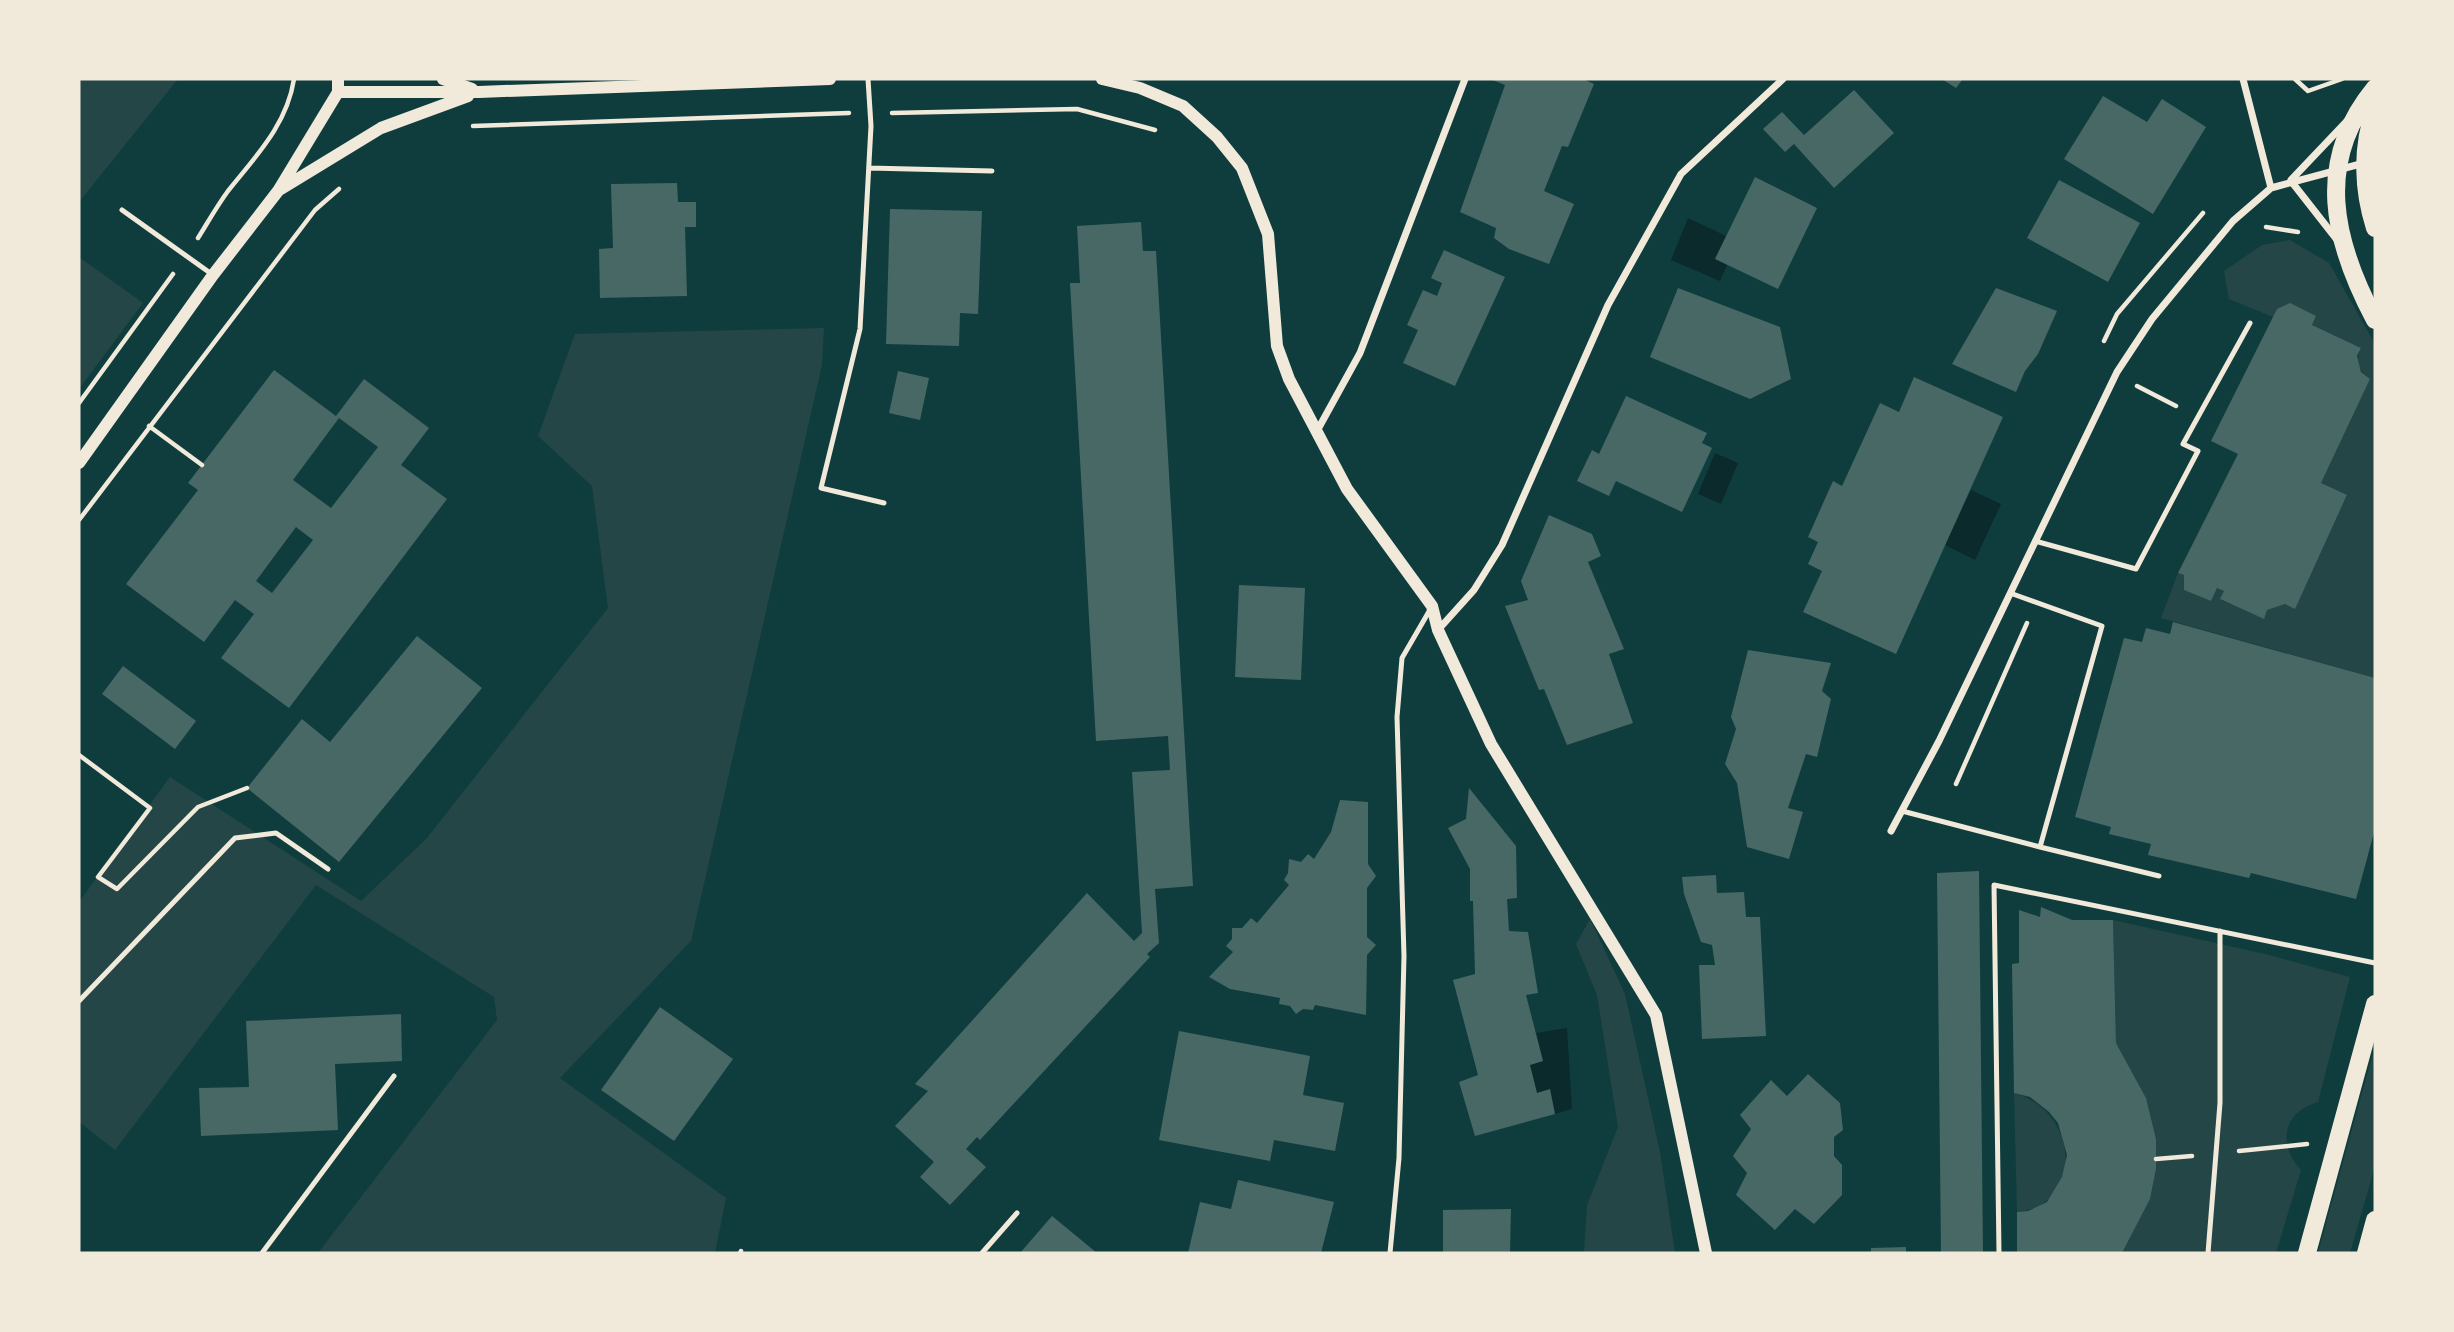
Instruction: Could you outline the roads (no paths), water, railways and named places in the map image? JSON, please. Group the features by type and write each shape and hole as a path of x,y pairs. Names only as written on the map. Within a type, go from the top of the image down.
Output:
{"main road":[{"path":"2375,88 2367,110 2343,139 2335,173 2345,248 2375,320"},
{"path":"2367,110 2367,204 2375,228"},
{"path":"2307,1253 2375,1004"},
{"path":"2366,1253 2375,1220"}],"street":[{"path":"443,79 479,92"},
{"path":"79,463 213,275 278,191 338,85 479,92 830,79"},
{"path":"1102,79 1140,88 1183,106 1217,137 1242,168 1268,234 1277,346 1289,379 1348,489 1432,606 1438,630 1491,744 1656,1016 1706,1253"},
{"path":"1317,432 1360,353 1465,79"},
{"path":"1438,630 1474,590 1502,545 1608,304 1681,174 1783,79"},
{"path":"2243,79 2271,188"},
{"path":"278,191 380,128 479,92"},
{"path":"2291,181 2367,110"},
{"path":"1891,831 2118,372 2152,319 2233,221 2271,188 2365,163"},
{"path":"2291,181 2345,248"}],"lane":[{"path":"868,79 869,168 860,329 821,488 884,503"},
{"path":"869,168 992,171"},
{"path":"122,210 213,275"},
{"path":"2035,541 2136,569 2198,451 2183,444 2250,323"},
{"path":"2010,593 2102,626 2040,847"},
{"path":"1390,1253 1399,1158 1404,956 1397,717 1402,658 1432,606"},
{"path":"1902,811 2159,876"},
{"path":"79,1001 235,838 276,833 328,869"},
{"path":"1999,1253 1994,885 2375,963"},
{"path":"2208,1253 2220,1103 2220,931"},
{"path":"262,1253 394,1076"},
{"path":"982,1253 1017,1213"}]}
